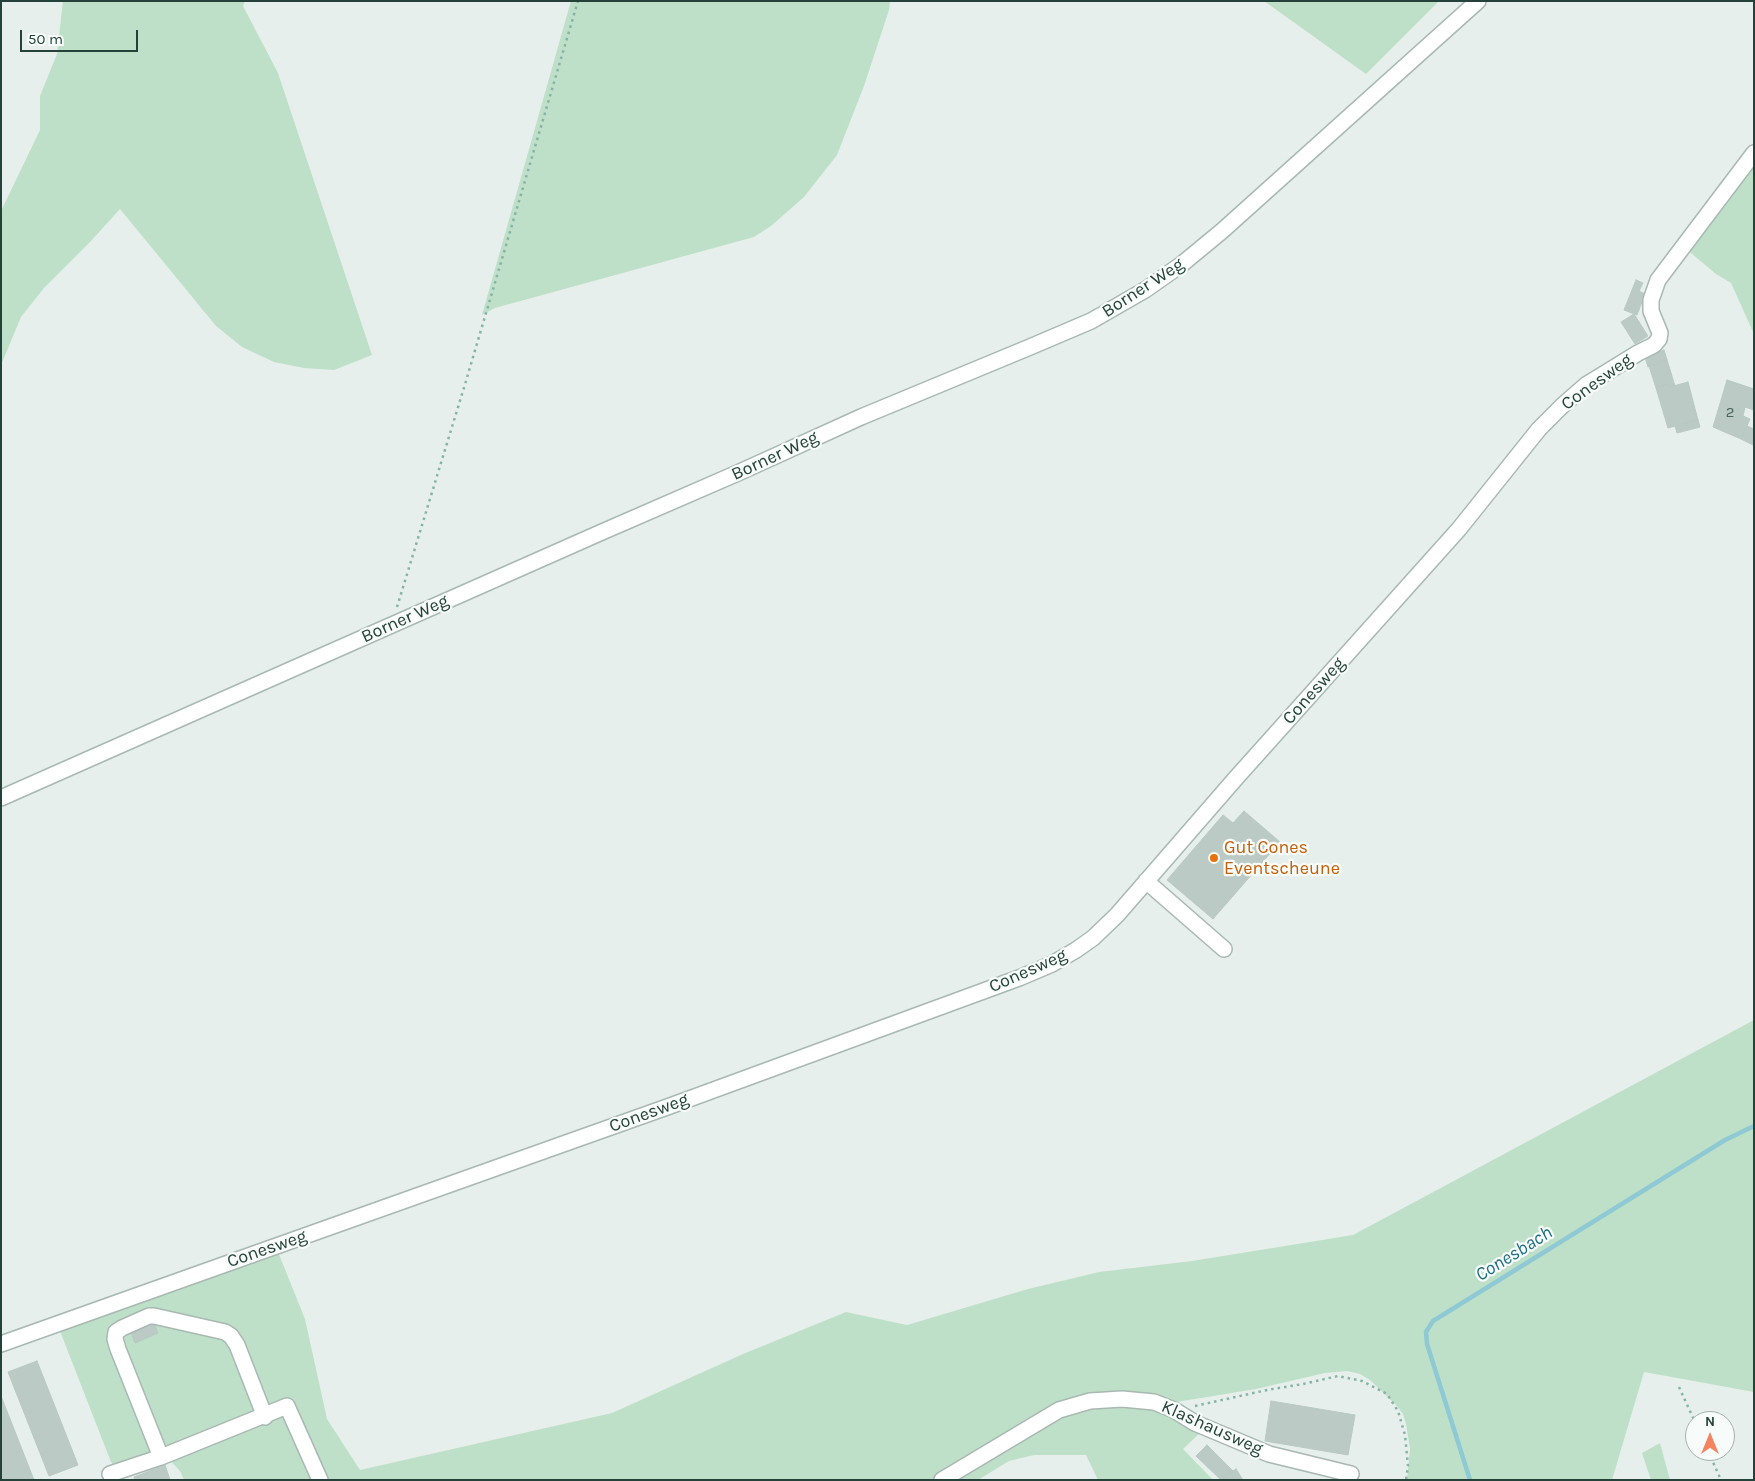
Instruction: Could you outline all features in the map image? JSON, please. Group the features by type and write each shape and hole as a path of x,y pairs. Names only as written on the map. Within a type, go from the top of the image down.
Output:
{"street":[{"name":"Borner Weg","path":"1,798 740,472 861,416 1091,321 1145,290 1222,232 1478,1"},
{"name":"Conesweg","path":"1,1344 670,1106 1018,978 1052,964 1076,950 1093,938 1117,915 1242,771 1459,529 1539,429 1586,385 1654,345 1659,339 1660,333 1651,311 1651,300 1658,280 1754,153"},
{"path":"1146,881 1224,949"},
{"path":"161,1457 115,1339 116,1332 149,1316 225,1332 231,1336 237,1345 265,1417"},
{"name":"Klashausweg","path":"942,1480 1059,1410 1090,1402 1122,1399 1154,1402 1174,1410 1196,1423 1269,1454 1351,1474"},
{"path":"106,1478 265,1417 287,1406 320,1480"}],"path":[{"path":"391,625 469,371 578,1"},
{"path":"1174,1410 1338,1376 1362,1381 1387,1394 1398,1411 1406,1435 1408,1466 1406,1480"},
{"path":"1679,1387 1690,1411"},
{"path":"1712,1461 1721,1480"}],"green space":[{"path":"63,1 245,1 243,6 278,73 372,355 334,370 304,368 274,362 242,347 216,326 120,209 44,288 21,317 1,365 1,211 40,130 40,96 57,54"},
{"path":"571,1 890,1 889,10 864,86 837,155 804,197 771,226 754,237 495,308 482,315"},
{"path":"1264,1 1439,1 1366,74"},
{"path":"1754,162 1754,334 1731,283 1716,274 1679,243"},
{"path":"1754,1020 1754,1392 1644,1372 1612,1480 1407,1480 1410,1449 1403,1414 1370,1380 1360,1374 1347,1371 1325,1373 1256,1389 1164,1404 1090,1399 938,1480 184,1480 180,1471 168,1458 116,1468 111,1462 60,1331 278,1252 305,1319 327,1419 360,1470 612,1413 743,1354 846,1312 907,1325 1028,1289 1099,1272 1192,1261 1353,1235"},
{"path":"1154,1404 1201,1432 1183,1449 1213,1480 1098,1480 1086,1455 1034,1455 1009,1461 978,1480 946,1480 1077,1406"},
{"path":"1660,1443 1670,1480 1651,1480 1642,1453"}],"building":[{"path":"1636,280 1643,283 1639,291 1645,294 1637,315 1624,310"},
{"path":"1634,314 1648,336 1635,344 1621,322"},
{"path":"1664,350 1667,360 1648,367 1645,357"},
{"path":"1667,360 1675,386 1670,387 1669,384 1656,388 1649,366"},
{"path":"1727,380 1754,389 1754,410 1745,407 1743,416 1750,419 1741,439 1713,427"},
{"path":"1688,382 1698,420 1668,428 1656,388 1669,384 1670,387"},
{"path":"1698,420 1700,427 1677,433 1675,426"},
{"path":"1747,426 1754,429 1753,445 1741,439"},
{"path":"1244,811 1280,842 1213,919 1167,880 1223,815 1233,823"},
{"path":"154,1323 158,1333 135,1343 131,1332"},
{"path":"37,1361 78,1465 49,1476 8,1372"},
{"path":"1,1396 34,1480 1,1480"},
{"path":"1271,1401 1355,1415 1348,1455 1265,1441"},
{"path":"1207,1445 1233,1471 1220,1479 1196,1456"},
{"path":"165,1465 170,1480 135,1480 134,1477"},
{"path":"1236,1469 1243,1480 1219,1480 1233,1471"}],"waterway":[{"name":"Conesbach","path":"1470,1480 1427,1344 1426,1332 1433,1321 1725,1140 1754,1126"}],"place":[{"name":"Gut Cones Eventscheune","path":"1214,858"}]}
